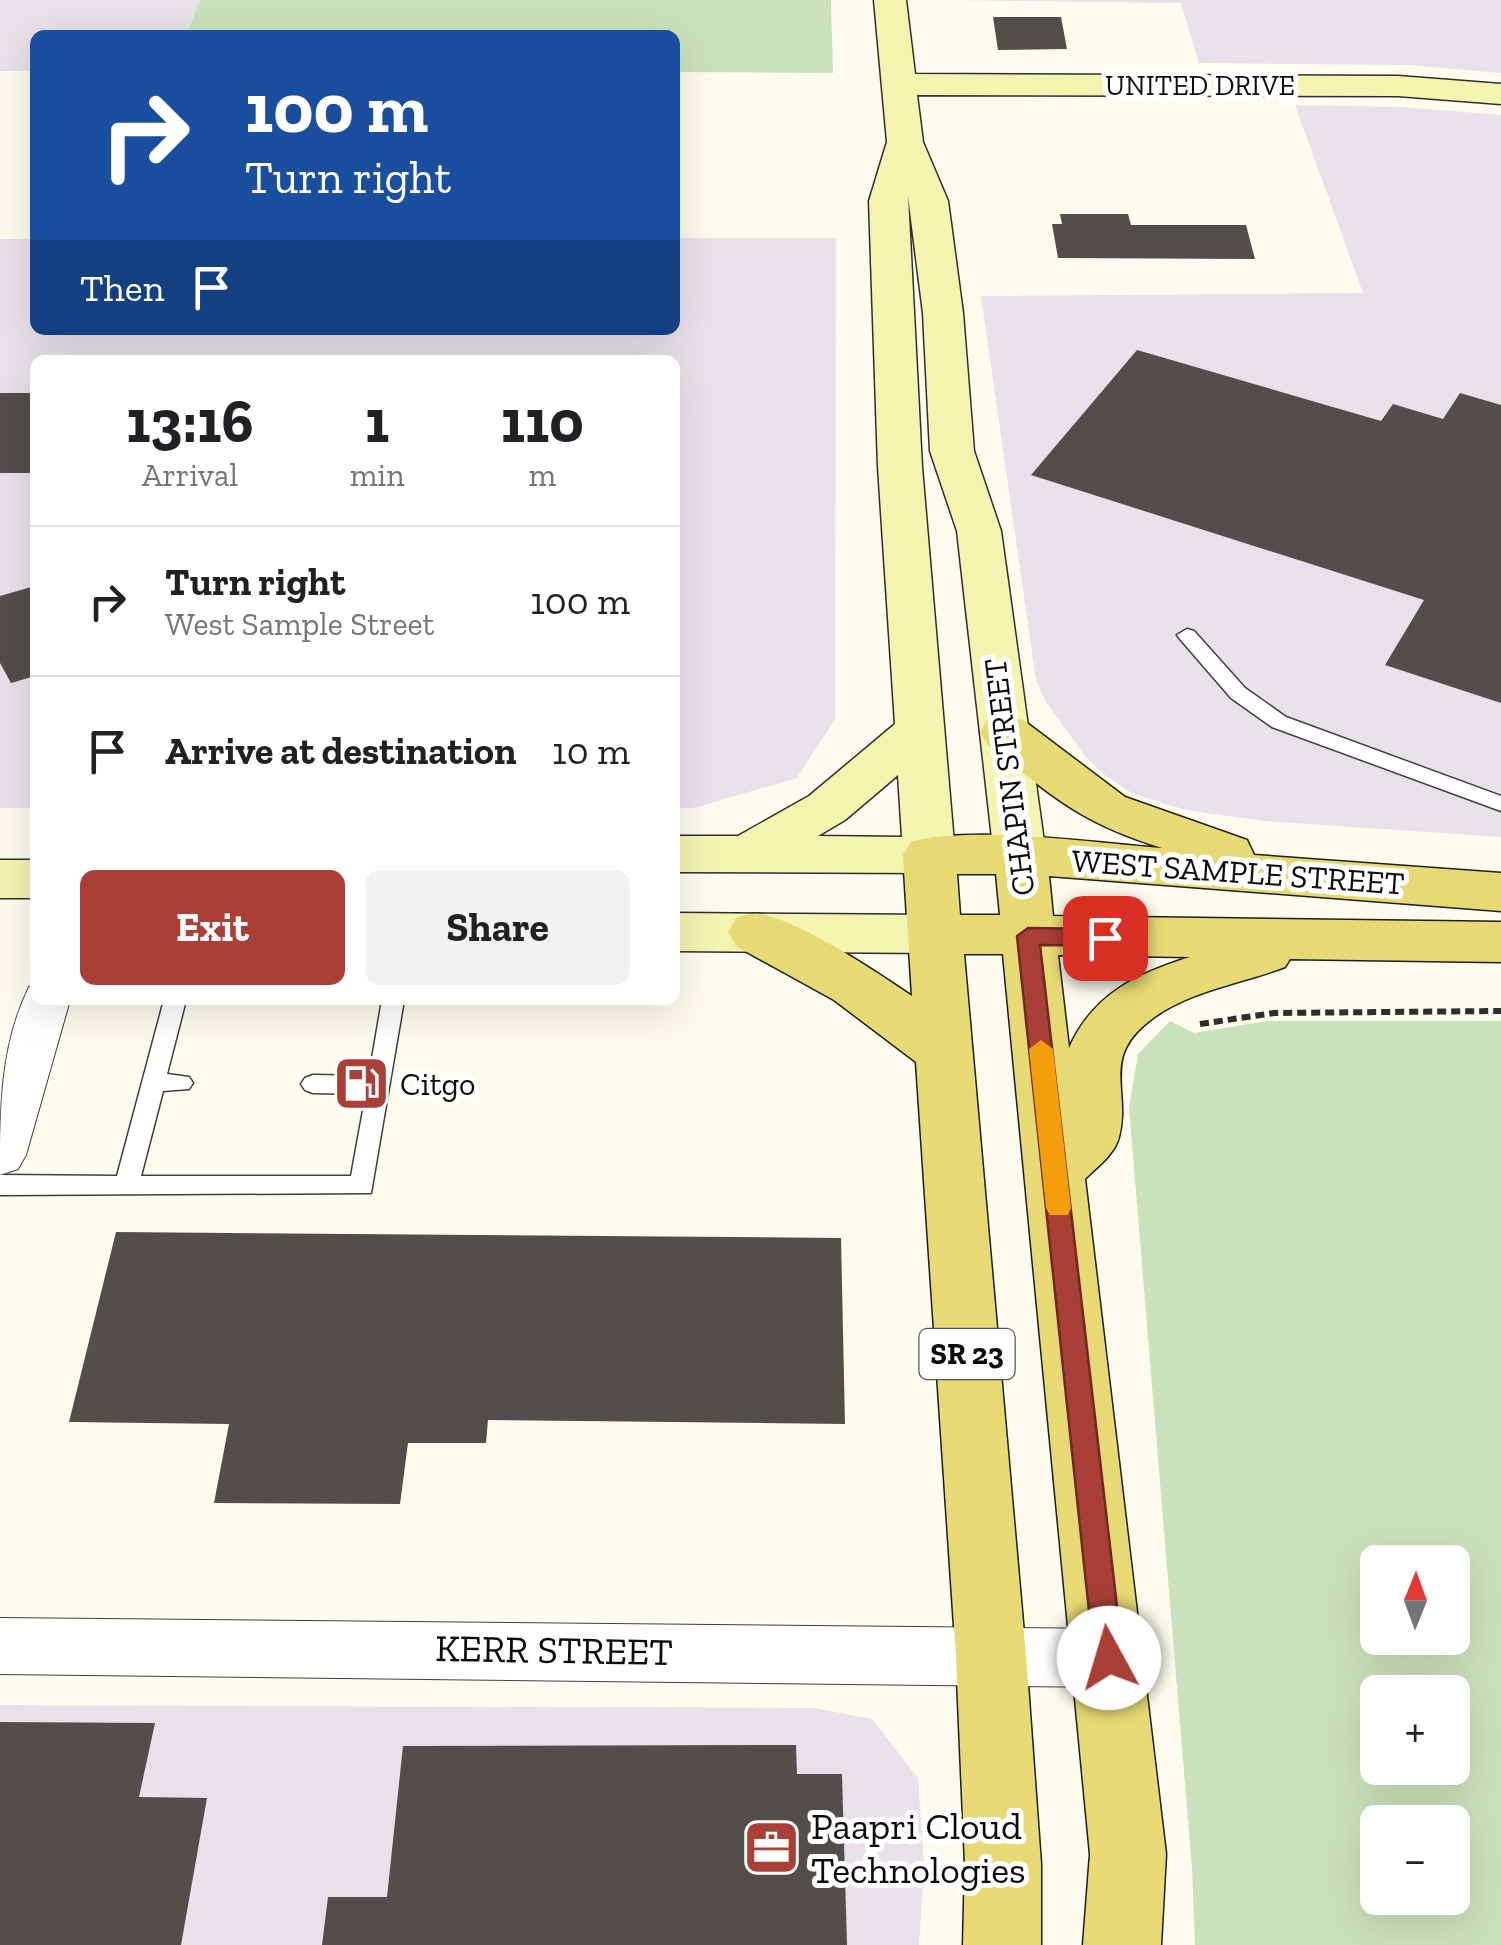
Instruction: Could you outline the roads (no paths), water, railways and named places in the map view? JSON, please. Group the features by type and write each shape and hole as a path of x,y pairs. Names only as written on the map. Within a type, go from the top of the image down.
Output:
{"main road":[{"name":"CHAPIN STREET","path":"890,0 908,201 900,467 991,1656"},
{"name":"UNITED DRIVE","path":"899,84 1398,86 1501,94"},
{"name":"CHAPIN STREET","path":"908,201 943,313 952,451 979,531 1005,732 1128,1854 1122,1945"},
{"path":"747,854 827,808 919,730"},
{"path":"1005,732 1092,801 1140,824 1192,836 1278,875"},
{"name":"WEST SAMPLE STREET","path":"680,854 1020,856 1501,892"},
{"path":"0,879 30,879"},
{"name":"WEST SAMPLE STREET","path":"680,932 1501,942"},
{"path":"755,932 866,990 944,1052"},
{"path":"1055,1171 1090,1137 1092,1078 1099,1044 1120,1013 1154,992 1238,965 1296,940"},
{"name":"SR 23","path":"991,1656 1002,1864 1002,1945"}],"street":[{"path":"0,1155 45,1005"},
{"name":"KERR STREET","path":"0,1646 1109,1658"}],"lane":[{"path":"1187,635 1238,693 1279,722 1501,804"},
{"path":"126,1186 174,1005"},
{"path":"0,1186 362,1186 392,1005"},
{"path":"153,1082 181,1082"},
{"path":"313,1084 379,1084"}],"place":[{"name":"Citgo","path":"361,1084"},
{"name":"Paapri Cloud Technologies","path":"772,1848"}]}
